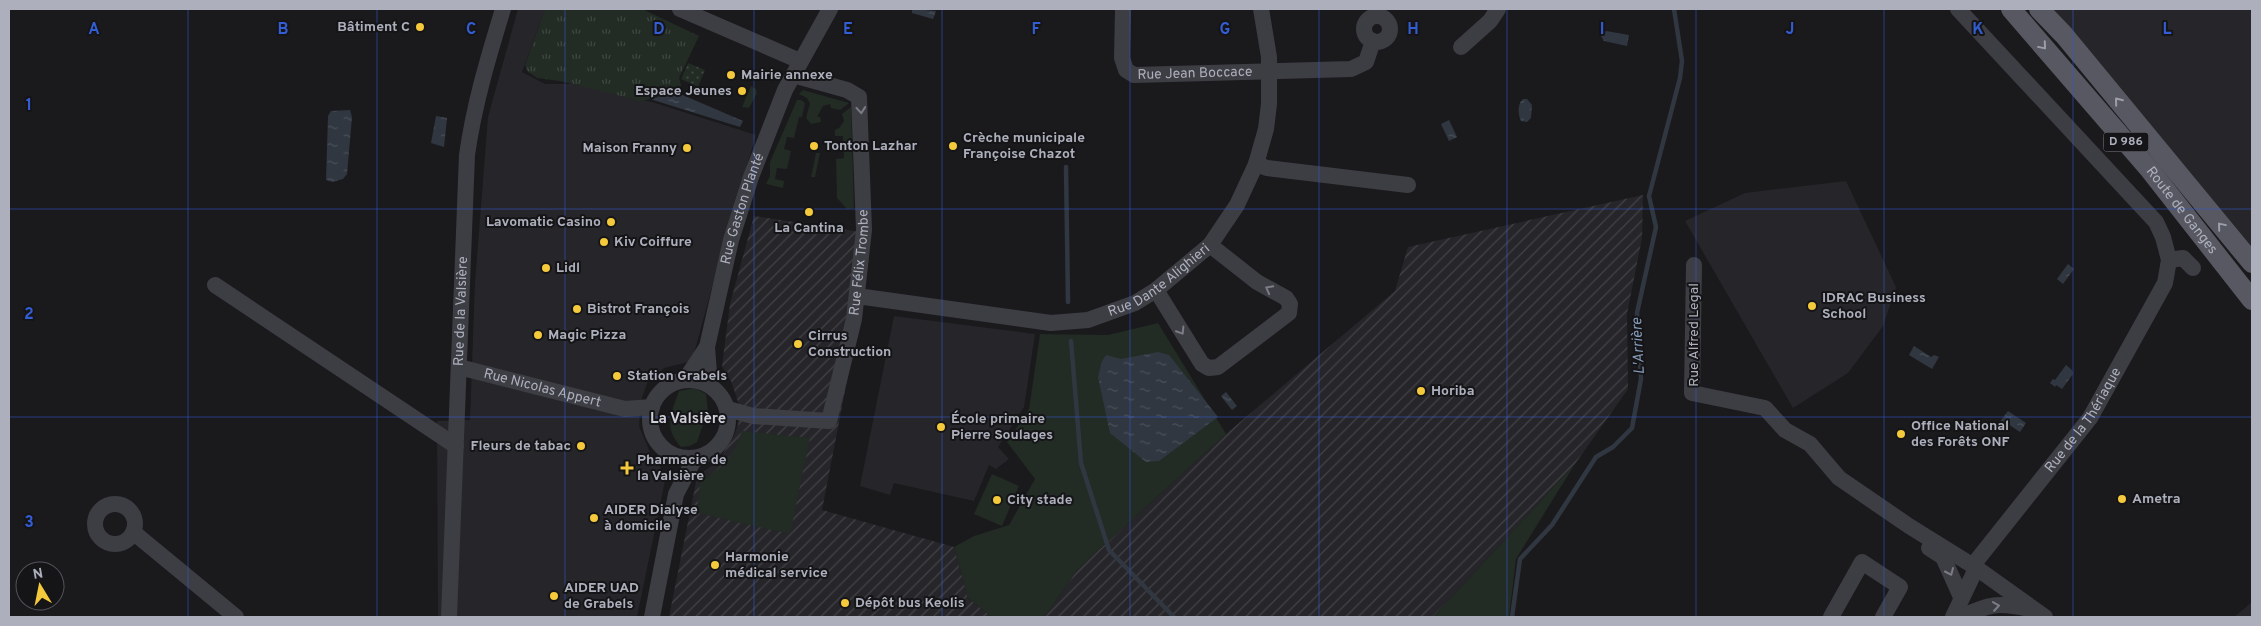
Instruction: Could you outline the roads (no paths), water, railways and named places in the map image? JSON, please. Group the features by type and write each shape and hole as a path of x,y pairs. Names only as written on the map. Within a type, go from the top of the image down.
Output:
{"main road":[{"name":"Route de Ganges","path":"2011,9 2150,170 2252,300"},
{"name":"Route de Ganges","path":"2039,9 2064,35 2252,263"}],"street":[{"name":"Rue de la Valsière","path":"449,617 467,156 472,119 487,55 502,9"},
{"path":"680,9 796,68 830,9"},
{"name":"Rue Jean Boccace","path":"1123,9 1122,58 1126,70 1134,75 1269,70"},
{"name":"Rue Dante Alighieri","path":"857,296 1051,323 1088,320 1135,303 1156,290 1210,246 1237,205 1256,164 1266,129 1269,70 1261,9"},
{"path":"1461,47 1490,21 1498,9"},
{"name":"Rue de la Thériaque","path":"1953,617 1983,551 2090,418 2165,283 2169,260 2163,237 2156,222 1958,9"},
{"path":"1269,70 1351,69 1366,62 1373,41"},
{"name":"Rue Félix Trombe","path":"728,409 753,416 829,422 854,319 864,230 860,97 796,68"},
{"name":"Rue Gaston Planté","path":"710,386 707,347 731,240 751,177 785,90 796,68"},
{"path":"1256,164 1267,168 1408,185"},
{"path":"1156,290 1202,364 1209,368 1218,367 1289,313 1290,304 1286,298 1257,282 1210,246"},
{"path":"2169,260 2183,258 2193,268"},
{"name":"Rue Alfred Legal","path":"1694,265 1692,393 1765,408 1784,430 1810,444 1839,478 1909,526"},
{"path":"215,285 456,446"},
{"name":"Rue Gaston Planté","path":"685,380 707,347"},
{"name":"Rue Nicolas Appert","path":"459,367 625,410 651,427"},
{"path":"685,380 698,381 710,386 718,392 728,409 728,426 724,438 717,448 707,455 683,458 672,455 662,448 655,439 651,427 652,407 664,388 685,380"},
{"name":"Rue Nicolas Appert","path":"625,410 652,407"},
{"name":"Rue Félix Trombe","path":"728,426 753,416"},
{"path":"672,455 676,494"},
{"path":"652,617 676,494 695,458"},
{"path":"1909,526 1975,567 2023,600 2038,613"},
{"path":"1909,526 1926,546 1943,557 1961,597"},
{"path":"133,532 236,617"},
{"path":"1831,617 1862,562 1900,587 1883,617"},
{"path":"1961,617 1995,605 2010,604 2038,613"}],"water":[{"path":"912,9 936,11 933,19 912,13"},
{"path":"1606,31 1629,35 1627,46 1604,41 1601,36"},
{"path":"678,93 743,121 740,127 650,99"},
{"path":"1523,99 1527,99 1532,105 1531,118 1527,122 1521,121 1519,116 1519,107"},
{"path":"350,110 352,117 347,174 343,179 332,182 326,180 328,116 331,111"},
{"path":"436,116 447,118 444,147 431,143"},
{"path":"1449,120 1457,137 1449,141 1441,124"},
{"path":"2068,264 2074,269 2063,284 2057,279"},
{"path":"1914,346 1931,357 1934,355 1939,357 1932,369 1909,355"},
{"path":"1158,352 1169,355 1218,417 1159,461 1146,462 1110,433 1098,377 1102,361 1106,355 1121,359"},
{"path":"2066,365 2072,370 2073,374 2062,389 2056,385 2055,387 2050,383 2053,379 2055,380"},
{"path":"1226,392 1237,406 1232,410 1221,396"},
{"path":"2008,411 2026,423 2020,432 2005,422 2002,425 1999,423"}],"waterway":[{"name":"L'Arrière","path":"1512,617 1520,559 1552,525 1596,457 1613,447 1632,428 1641,379 1637,313 1656,227 1649,196 1680,78 1682,61 1674,9"},
{"path":"1066,167 1068,302"},
{"path":"1071,341 1081,463 1109,550 1174,617"}],"place":[{"name":"Bâtiment C","path":"420,27"},
{"name":"Mairie annexe","path":"731,75"},
{"name":"Espace Jeunes","path":"742,91"},
{"name":"Tonton Lazhar","path":"814,146"},
{"name":"Crèche municipale Françoise Chazot","path":"953,146"},
{"name":"Maison Franny","path":"687,148"},
{"name":"La Cantina","path":"809,212"},
{"name":"Lavomatic Casino","path":"611,222"},
{"name":"Kiv Coiffure","path":"604,242"},
{"name":"Lidl","path":"546,268"},
{"name":"IDRAC Business School","path":"1812,306"},
{"name":"Bistrot François","path":"577,309"},
{"name":"Magic Pizza","path":"538,335"},
{"name":"Cirrus Construction","path":"798,344"},
{"name":"Station Grabels","path":"617,376"},
{"name":"Horiba","path":"1421,391"},
{"name":"École primaire Pierre Soulages","path":"941,427"},
{"name":"Office National des Forêts ONF","path":"1901,434"},
{"name":"Fleurs de tabac","path":"581,446"},
{"name":"Pharmacie de la Valsière","path":"627,468"},
{"name":"Ametra","path":"2122,499"},
{"name":"City stade","path":"997,500"},
{"name":"AIDER Dialyse à domicile","path":"594,518"},
{"name":"Harmonie médical service","path":"715,565"},
{"name":"AIDER UAD de Grabels","path":"554,596"},
{"name":"Dépôt bus Keolis","path":"845,603"}],"district":[{"name":"La Valsière","path":"688,419"}]}
